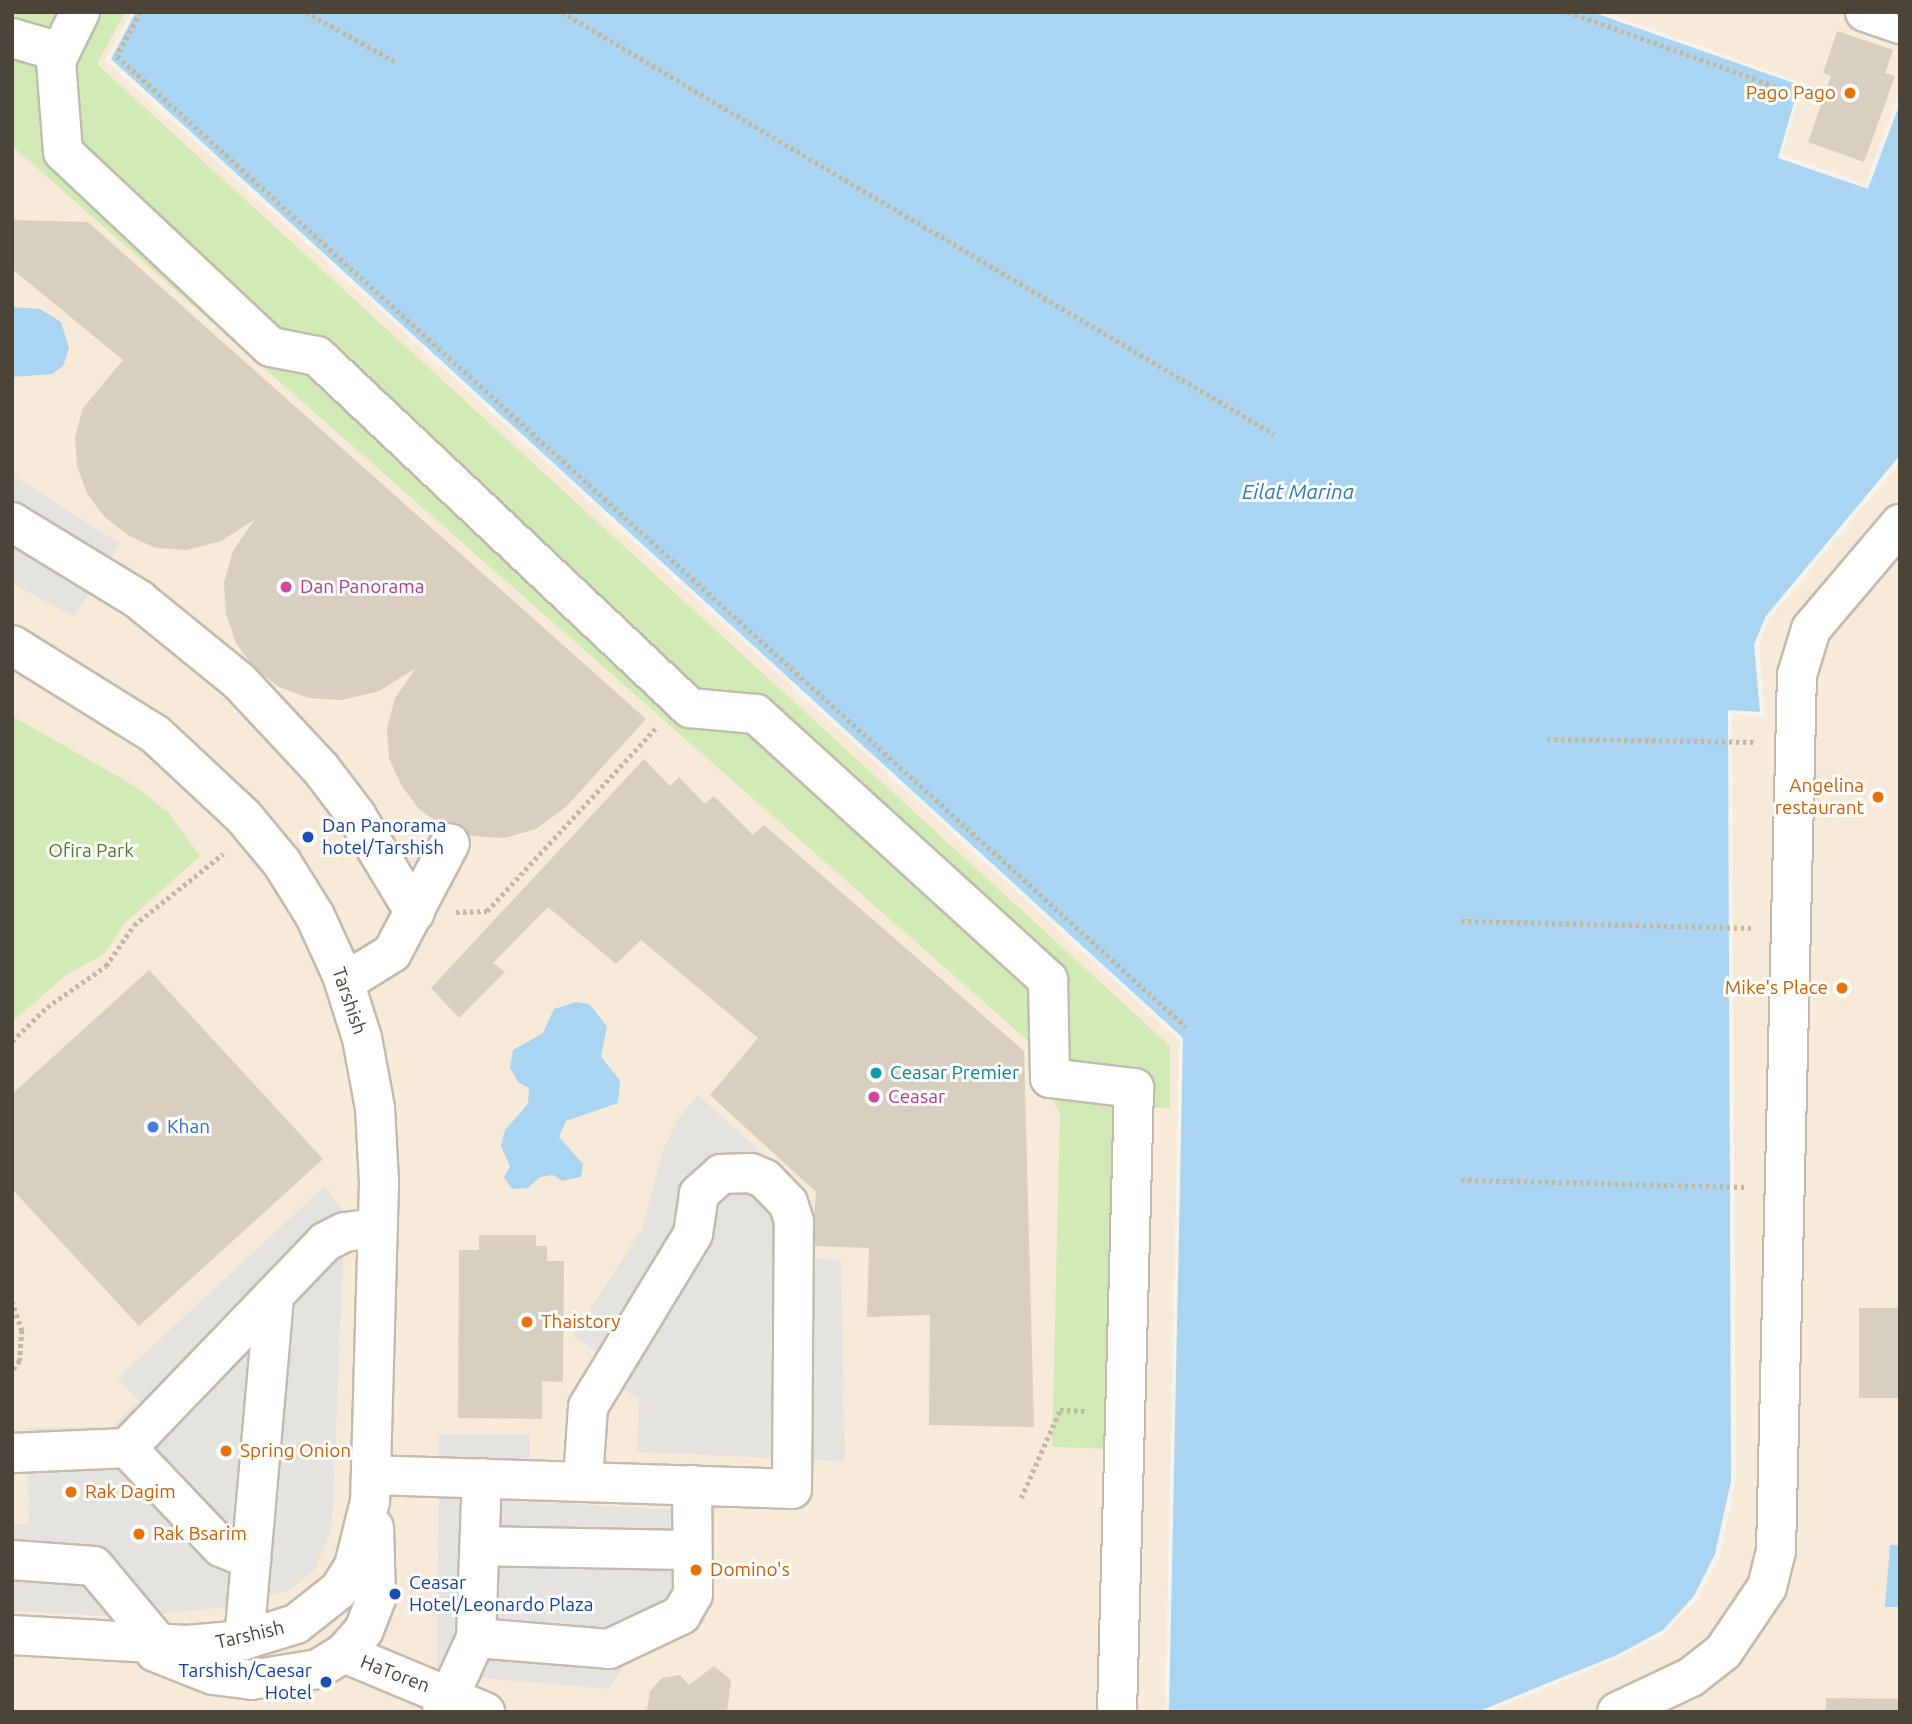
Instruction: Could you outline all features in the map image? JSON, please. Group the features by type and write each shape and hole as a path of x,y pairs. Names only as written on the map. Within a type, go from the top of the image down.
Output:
{"street":[{"path":"80,12 56,61 63,152 271,348 317,356 690,708 757,714 1048,980 1050,1078 1134,1088 1117,1712"},
{"path":"1865,12 1900,24"},
{"path":"12,38 60,52"},
{"path":"12,523 138,599 239,681 305,751 356,815 415,913"},
{"path":"1635,1708 1691,1677 1723,1652 1767,1587 1776,1551 1797,675 1811,629 1900,524"},
{"name":"Tarshish","path":"12,645 155,734 200,773 254,829 315,916 345,982 362,1038 375,1108 378,1228 371,1488 378,1559 376,1598 364,1630 344,1653 318,1669 251,1680 175,1663 148,1643"},
{"path":"345,982 392,953 450,843"},
{"path":"371,1488 482,1478 583,1482 692,1485 792,1489 794,1221 778,1189 751,1173 722,1174 699,1194 693,1234 588,1407 583,1482"},
{"path":"12,1453 127,1448 325,1242 345,1232 378,1228"},
{"path":"244,1640 274,1295"},
{"path":"127,1448 221,1547 251,1560"},
{"path":"446,1703 476,1638 482,1478"},
{"path":"476,1638 608,1649 681,1615 693,1594 692,1485"},
{"name":"Tarshish","path":"12,1635 148,1643 244,1640 296,1623 339,1590 354,1566 371,1488"},
{"path":"480,1546 692,1550"},
{"path":"12,1560 94,1566 148,1643"},
{"name":"HaToren","path":"344,1653 446,1703 485,1712"}],"path":[{"path":"141,12 117,56 1186,1027"},
{"path":"306,12 398,63"},
{"path":"562,12 1274,434"},
{"path":"1568,12 1791,92"},
{"path":"415,913 487,911 681,700"},
{"path":"1547,740 1795,742"},
{"path":"12,1041 47,1007 106,966 134,925 254,829"},
{"path":"1461,921 1791,929"},
{"path":"1461,1180 1785,1188"},
{"path":"12,1301 22,1330 20,1361 12,1371"},
{"path":"1021,1498 1060,1410 1125,1413"}],"shaded area":[{"path":"12,12 131,12 105,60 1179,1040 1165,1712 12,1712"},
{"path":"1605,12 1900,12 1900,89 1865,184 1782,154 1804,83"},
{"path":"1900,463 1900,1712 1488,1712 1619,1658 1666,1633 1698,1598 1720,1556 1736,1481 1732,714 1765,717 1759,645 1770,618"},
{"path":"12,475 120,544 74,617 12,583"},
{"path":"698,1095 805,1192 805,1256 841,1261 845,1461 637,1452 639,1398 587,1370 599,1354 573,1336 642,1229 663,1150 677,1120"},
{"path":"325,1186 345,1213 332,1527 315,1569 290,1590 227,1607 126,1617 12,1611 12,1524 29,1524 26,1428 112,1427 139,1402 118,1378"},
{"path":"530,1434 530,1501 707,1512 705,1622 633,1651 609,1689 437,1674 439,1435"}],"green space":[{"path":"12,12 125,12 97,64 1170,1046 1170,1108 1115,1105 1112,1449 1052,1447 1060,1115 1027,1040 12,146"},
{"name":"Ofira Park","path":"12,716 133,785 168,812 200,856 124,924 104,954 66,975 12,1022"}],"water":[{"name":"Eilat Marina","path":"136,12 1592,12 1799,85 1778,158 1868,189 1900,103 1900,455 1766,616 1754,644 1760,712 1728,710 1731,1481 1715,1554 1694,1596 1663,1630 1617,1655 1477,1712 1169,1712 1183,1038 111,59"},
{"path":"12,307 40,309 61,322 69,348 63,366 52,374 12,377"},
{"path":"576,1002 589,1004 607,1026 601,1057 620,1080 618,1103 566,1121 559,1137 583,1164 581,1177 562,1181 553,1175 540,1177 528,1188 512,1189 504,1177 510,1166 501,1146 505,1130 528,1104 529,1088 518,1082 510,1068 513,1050 543,1033 554,1009"},
{"path":"1890,1545 1900,1545 1900,1607 1885,1607"}],"building":[{"path":"1837,31 1893,50 1885,73 1895,76 1864,162 1808,142 1831,76 1823,73"},
{"path":"12,220 88,222 646,719 566,807 536,829 504,838 473,836 444,827 419,809 401,785 389,758 387,728 395,698 416,668 379,691 342,700 309,698 279,687 254,668 236,643 226,614 224,583 233,551 254,520 221,541 187,550 156,548 129,536 105,517 87,494 77,466 75,437 83,408 123,360 12,269"},
{"name":"Ceasar Premier","path":"644,759 670,786 679,777 705,804 714,796 753,835 764,825 1024,1051 1034,1427 929,1425 930,1315 867,1317 869,1248 812,1246 816,1192 710,1095 758,1038 641,940 616,964 548,907 493,963 505,972 459,1018 431,988"},
{"name":"Khan","path":"149,970 323,1159 139,1326 12,1189 12,1094"},
{"path":"479,1235 536,1235 536,1246 547,1246 547,1261 564,1261 563,1382 542,1381 542,1419 458,1418 459,1250 479,1250"},
{"path":"1859,1308 1900,1308 1900,1398 1859,1398"},
{"path":"714,1666 731,1680 727,1712 633,1712 647,1709 650,1691 662,1678 680,1675 689,1685"},
{"path":"1826,1698 1900,1699 1900,1712 1826,1712"}],"place":[{"name":"Pago Pago","path":"1850,93"},
{"name":"Dan Panorama","path":"286,587"},
{"name":"Angelina restaurant","path":"1878,797"},
{"name":"Dan Panorama hotel/Tarshish","path":"308,837"},
{"name":"Mike's Place","path":"1842,988"},
{"name":"Ceasar Premier","path":"876,1073"},
{"name":"Ceasar","path":"874,1097"},
{"name":"Khan","path":"153,1127"},
{"name":"Thaistory","path":"527,1322"},
{"name":"Spring Onion","path":"226,1451"},
{"name":"Rak Dagim","path":"71,1492"},
{"name":"Rak Bsarim","path":"139,1534"},
{"name":"Domino's","path":"696,1570"},
{"name":"Ceasar Hotel/Leonardo Plaza","path":"395,1594"},
{"name":"Tarshish/Caesar Hotel","path":"326,1682"}]}
